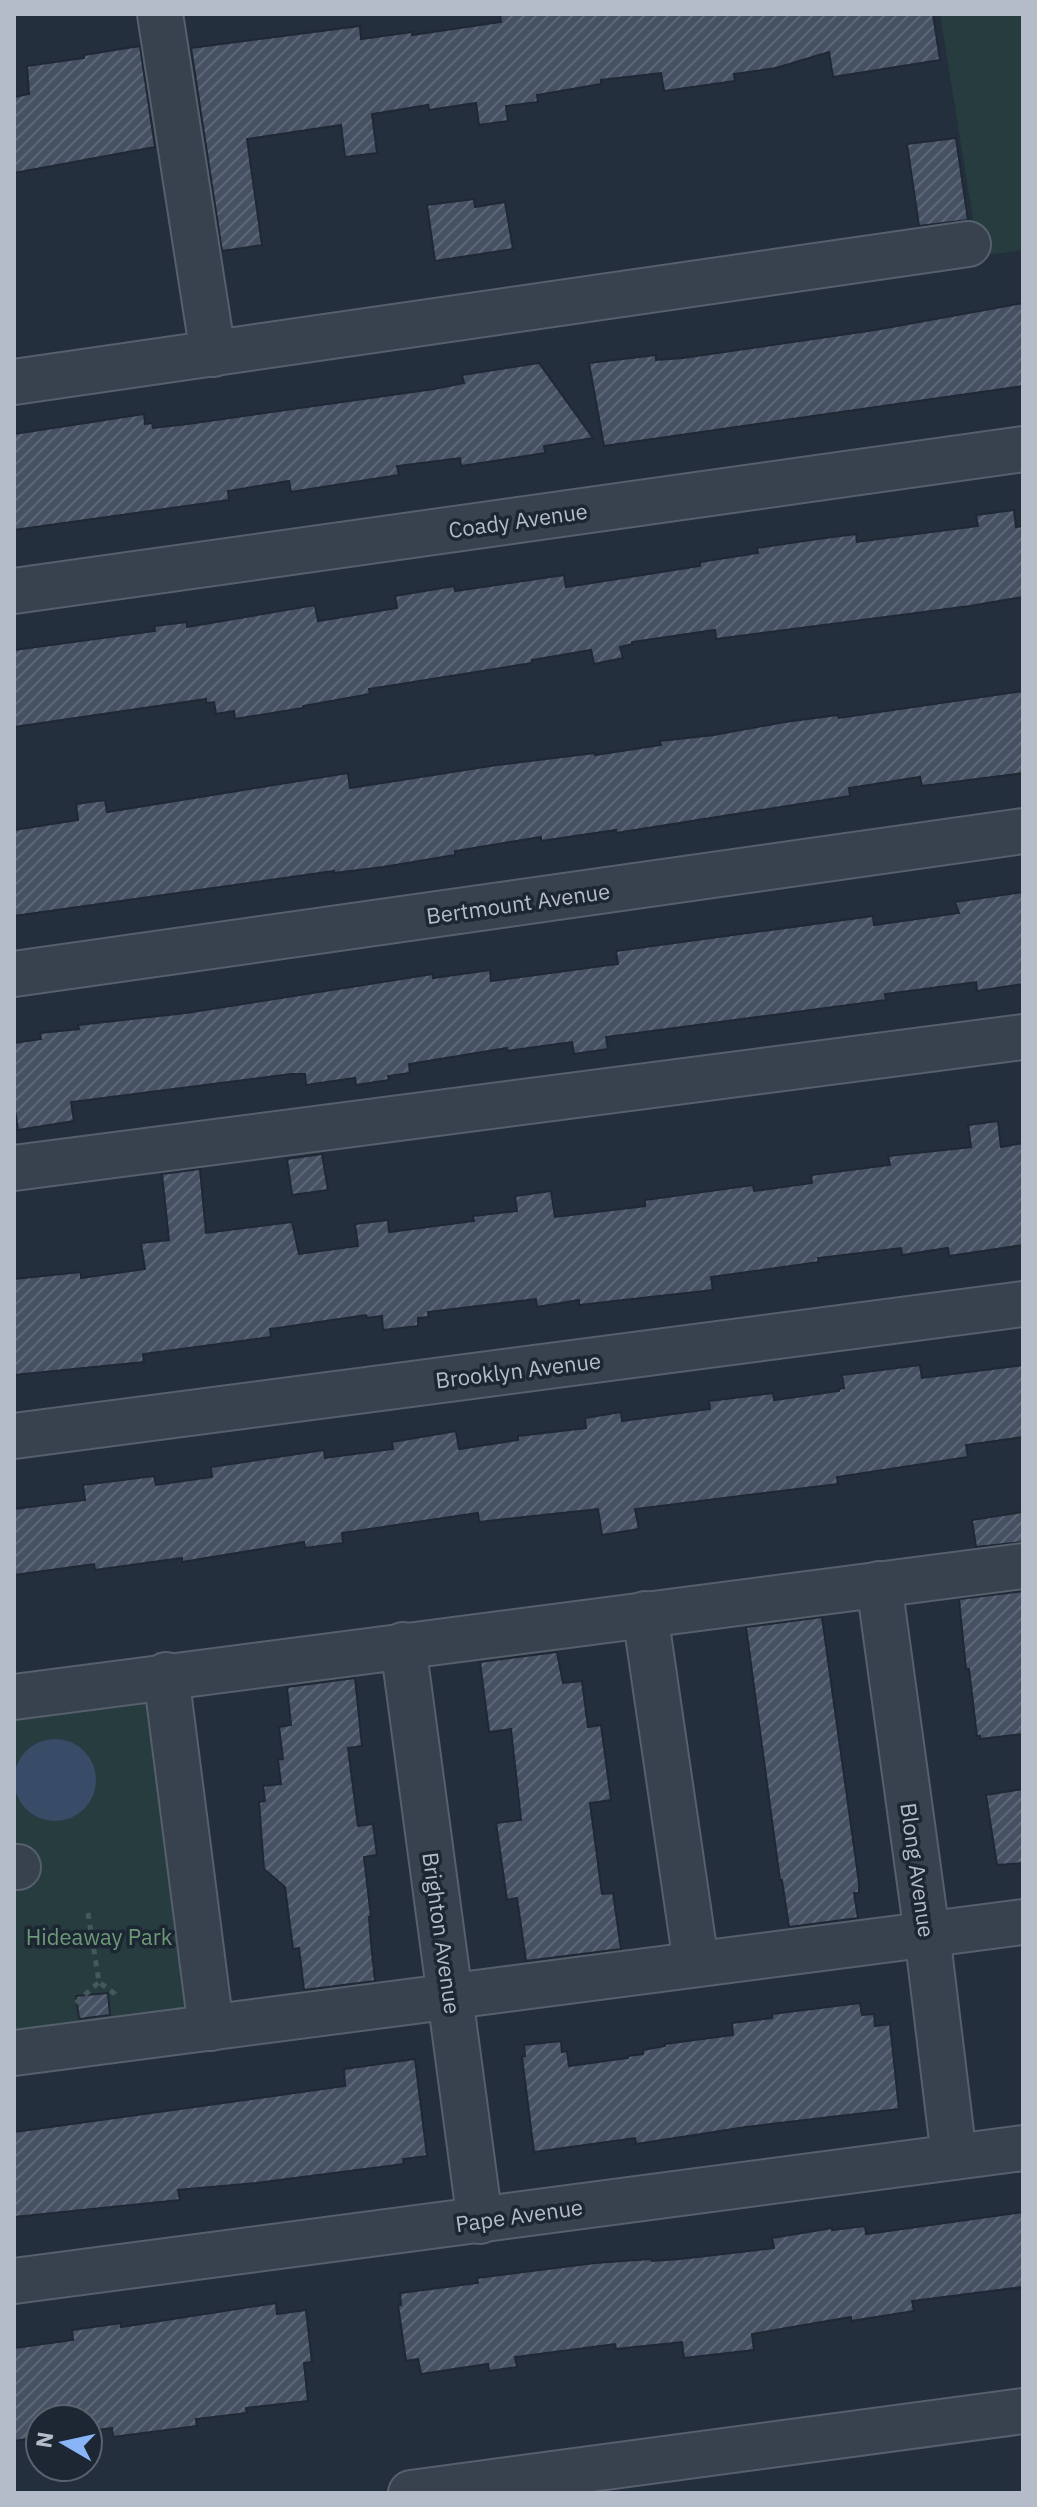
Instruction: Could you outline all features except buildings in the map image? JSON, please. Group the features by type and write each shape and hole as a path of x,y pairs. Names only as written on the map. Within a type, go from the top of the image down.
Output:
{"street":[{"path":"160,14 213,354"},
{"path":"14,382 968,244"},
{"name":"Coady Avenue","path":"14,591 1023,449"},
{"name":"Bertmount Avenue","path":"14,974 1023,831"},
{"path":"14,1168 1023,1037"},
{"name":"Brooklyn Avenue","path":"14,1436 1023,1304"},
{"path":"14,1697 1023,1566"},
{"name":"Blong Avenue","path":"879,1584 954,2157"},
{"path":"645,1614 696,1963"},
{"name":"Brighton Avenue","path":"403,1645 480,2221"},
{"path":"166,1675 211,2028"},
{"path":"14,2053 1023,1922"},
{"name":"Pape Avenue","path":"14,2281 1023,2148"},
{"path":"411,2493 1023,2411"}],"path":[{"path":"88,1913 99,1982 117,1999 120,2040"}],"green space":[{"path":"940,14 1023,14 1023,250 979,256"},
{"name":"Hideaway Park","path":"141,1695 151,1702 195,2006 186,2017 29,2039 15,2028 14,2018 14,1711"}],"water":[{"path":"55,1739 71,1742 84,1751 93,1764 96,1780 93,1796 84,1809 71,1818 55,1821 39,1818 26,1809 17,1796 14,1780 17,1764 26,1751 39,1742"}]}
